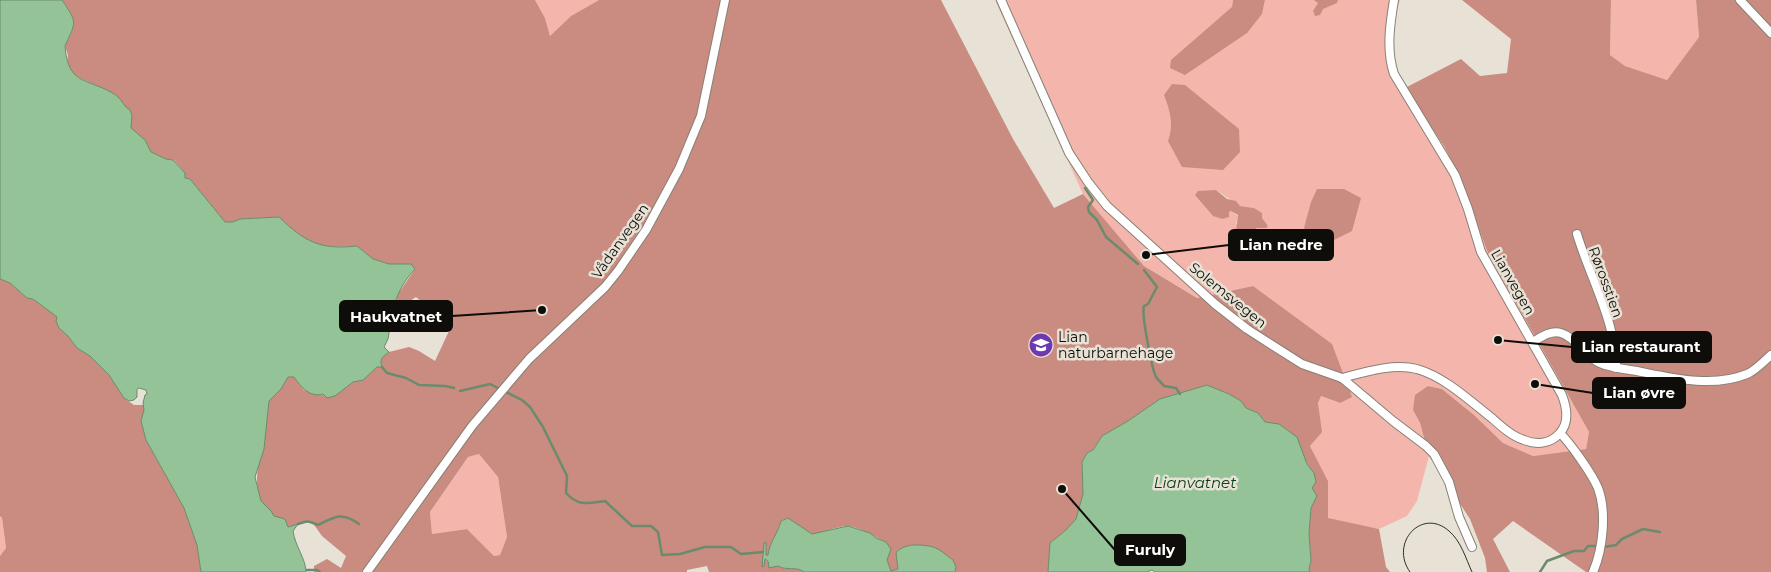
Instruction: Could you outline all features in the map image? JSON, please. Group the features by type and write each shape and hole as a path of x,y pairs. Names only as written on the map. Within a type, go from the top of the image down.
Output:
{"street":[{"name":"Vådanvegen","path":"367,572 460,441 505,386 546,342 604,287 618,271 654,216 679,169 701,116 725,0"},
{"name":"Solemsvegen","path":"1001,0 1069,153 1107,206 1215,304 1247,329 1302,364 1342,378 1434,454 1449,482 1459,517 1472,547"},
{"name":"Lianvegen","path":"1394,0 1390,32 1390,55 1394,74 1455,175 1481,252 1565,401 1567,417 1560,433"},
{"path":"1740,0 1771,33"},
{"name":"Rørosstien","path":"1577,234 1610,330 1616,368"},
{"path":"1533,342 1551,333 1563,334 1599,363 1616,368 1674,378 1716,380 1746,374 1755,370 1771,355"},
{"path":"1342,378 1400,367 1418,370 1443,382 1519,438 1540,443 1550,440 1560,433 1598,487 1603,524 1598,559 1593,572"}],"shaded area":[{"path":"62,0 535,0 545,18 550,36 571,16 599,0 941,0 1013,139 1054,208 1083,194 1144,266 1197,298 1253,286 1332,344 1352,397 1340,403 1321,396 1318,403 1322,432 1310,446 1328,481 1328,518 1379,529 1386,567 1390,572 1310,572 1309,533 1311,508 1316,496 1312,488 1314,473 1297,441 1287,429 1265,422 1258,413 1246,408 1241,401 1207,385 1160,399 1102,436 1093,450 1087,453 1082,462 1083,494 1076,520 1050,543 1048,572 955,572 956,567 953,560 934,547 910,545 898,569 891,571 887,560 886,542 858,528 845,526 812,534 787,518 781,521 768,555 765,556 766,543 764,543 765,559 773,567 798,569 804,572 709,572 707,566 687,570 687,572 314,572 314,566 327,559 341,568 346,556 322,536 312,522 302,522 288,528 261,501 257,481 258,467 269,401 281,389 288,377 294,377 304,390 326,396 353,382 363,380 377,367 382,357 389,352 409,347 435,361 449,331 428,312 423,303 416,297 405,304 398,302 396,297 415,269 411,264 389,264 373,259 357,246 319,245 300,236 279,217 240,219 233,223 225,222 190,179 185,178 185,173 174,160 166,159 151,152 145,140 130,128 126,108 116,95 73,75 67,63 68,55 65,46 73,23 70,13","holes":["479,454 498,477 507,537 500,555 494,556 467,529 432,534 430,512 468,457"]},
{"path":"535,0 599,0 571,16 550,36 545,18"},
{"path":"995,0 1233,0 1232,6 1262,14 1265,0 1400,0 1393,23 1394,66 1405,88 1444,146 1458,173 1488,253 1589,432 1586,449 1533,456 1503,443 1474,415 1442,389 1428,386 1413,410 1420,423 1429,456 1417,501 1407,516 1379,529 1328,519 1328,481 1310,446 1321,432 1318,403 1321,396 1339,403 1253,286 1197,298 1144,266 1083,194","holes":["1216,190 1240,206 1254,208 1266,228 1256,228 1255,231 1258,238 1236,223 1238,216 1231,211 1229,212"]},
{"path":"1233,0 1265,0 1262,14 1247,33 1185,75 1170,68 1171,60 1232,7"},
{"path":"1314,0 1338,0 1337,3 1323,9 1320,15 1315,16 1313,11 1318,3"},
{"path":"1462,0 1611,0 1610,55 1625,66 1667,80 1699,37 1696,0 1771,0 1771,572 1586,572 1513,521 1493,539 1510,572 1487,572 1485,558 1470,519 1429,456 1420,423 1413,410 1415,395 1428,386 1442,389 1474,415 1503,443 1533,456 1586,449 1589,432 1488,253 1458,173 1444,146 1405,88 1461,59 1480,76 1507,73 1511,39"},
{"path":"1611,0 1696,0 1699,37 1667,80 1625,66 1610,55"},
{"path":"1172,84 1185,85 1239,129 1240,152 1223,170 1182,167 1168,141 1171,129 1168,106 1164,95"},
{"path":"1317,189 1344,189 1361,198 1352,231 1334,240 1316,240 1304,228 1311,202"},
{"path":"1216,190 1227,199 1236,201 1240,206 1254,208 1262,213 1262,218 1268,226 1266,228 1256,228 1255,231 1258,239 1246,239 1236,231 1238,215 1231,211 1229,212 1229,217 1222,219 1213,216 1195,195 1198,191"},
{"path":"0,279 10,283 27,298 33,299 48,309 57,317 59,328 77,348 90,356 109,375 124,398 134,405 144,405 146,440 184,508 197,545 201,572 0,572 0,556 6,548 2,518 0,516"},
{"path":"479,454 498,477 507,537 500,555 494,556 467,529 432,534 430,512 468,457"},
{"path":"0,516 2,518 6,549 0,556"}],"water":[{"path":"0,0 62,0 71,14 74,23 65,46 71,69 82,80 117,96 130,110 132,115 131,128 145,140 151,152 173,160 185,173 185,178 190,179 225,222 233,222 240,219 279,217 297,233 314,242 333,247 357,246 373,259 389,264 411,264 415,269 405,281 398,294 393,308 391,324 381,321 380,325 390,327 388,339 384,347 389,352 381,360 382,367 377,367 363,380 353,382 335,396 327,398 323,394 310,393 294,377 288,377 281,389 269,401 264,449 255,477 261,501 274,516 285,519 288,527 298,524 293,531 306,567 306,572 201,572 197,545 184,508 146,440 141,421 144,410 143,403 147,394 146,390 137,389 137,397 134,400 129,401 124,398 109,375 90,356 77,348 59,328 56,321 57,317 33,299 27,298 10,283 0,279"},
{"name":"Lianvatnet","path":"1207,385 1229,394 1241,401 1246,408 1258,413 1265,422 1279,424 1297,437 1307,464 1314,473 1316,482 1312,488 1317,496 1311,508 1309,533 1310,572 1155,572 1152,570 1147,572 1048,572 1050,543 1076,519 1083,494 1082,462 1087,453 1093,450 1102,436 1160,399"},
{"path":"788,518 812,534 848,526 870,533 886,542 891,549 887,560 891,571 898,569 896,553 899,550 908,546 924,545 938,549 953,560 956,567 955,572 804,572 798,569 778,566 769,568 768,561 765,559 764,566 762,567 764,543 766,542 766,555 768,555 770,545 781,521"}],"waterway":[{"path":"1085,188 1093,200 1088,207 1089,212 1097,220 1106,237 1138,264"},
{"path":"1144,270 1157,287 1148,304 1144,306 1143,311 1154,372 1164,386 1176,388 1180,394"},
{"path":"382,367 387,373 406,378 419,385 454,388"},
{"path":"460,391 490,384 522,400 530,407 543,427 567,476 566,493 575,500 584,503 605,501 632,526 651,526 658,532 662,555 680,554 705,547 731,547 741,554 763,552"},
{"path":"298,524 308,522 318,525 339,517 348,518 359,524"},
{"path":"1604,547 1616,545 1622,539 1643,529 1660,532"},
{"path":"1540,572 1547,561 1574,551 1584,551 1588,546 1596,546"},
{"path":"307,570 317,570 320,572"}],"tram line":[{"path":"1410,572 1403,550 1406,540 1419,526 1429,523 1439,525 1453,535 1463,550 1472,572"}],"place":[{"name":"Lian nedre","path":"1146,255"},
{"name":"Haukvatnet","path":"542,310"},
{"name":"Lian restaurant","path":"1498,340"},
{"name":"Lian naturbarnehage","path":"1041,345"},
{"name":"Lian øvre","path":"1535,384"},
{"name":"Furuly","path":"1062,489"}]}
